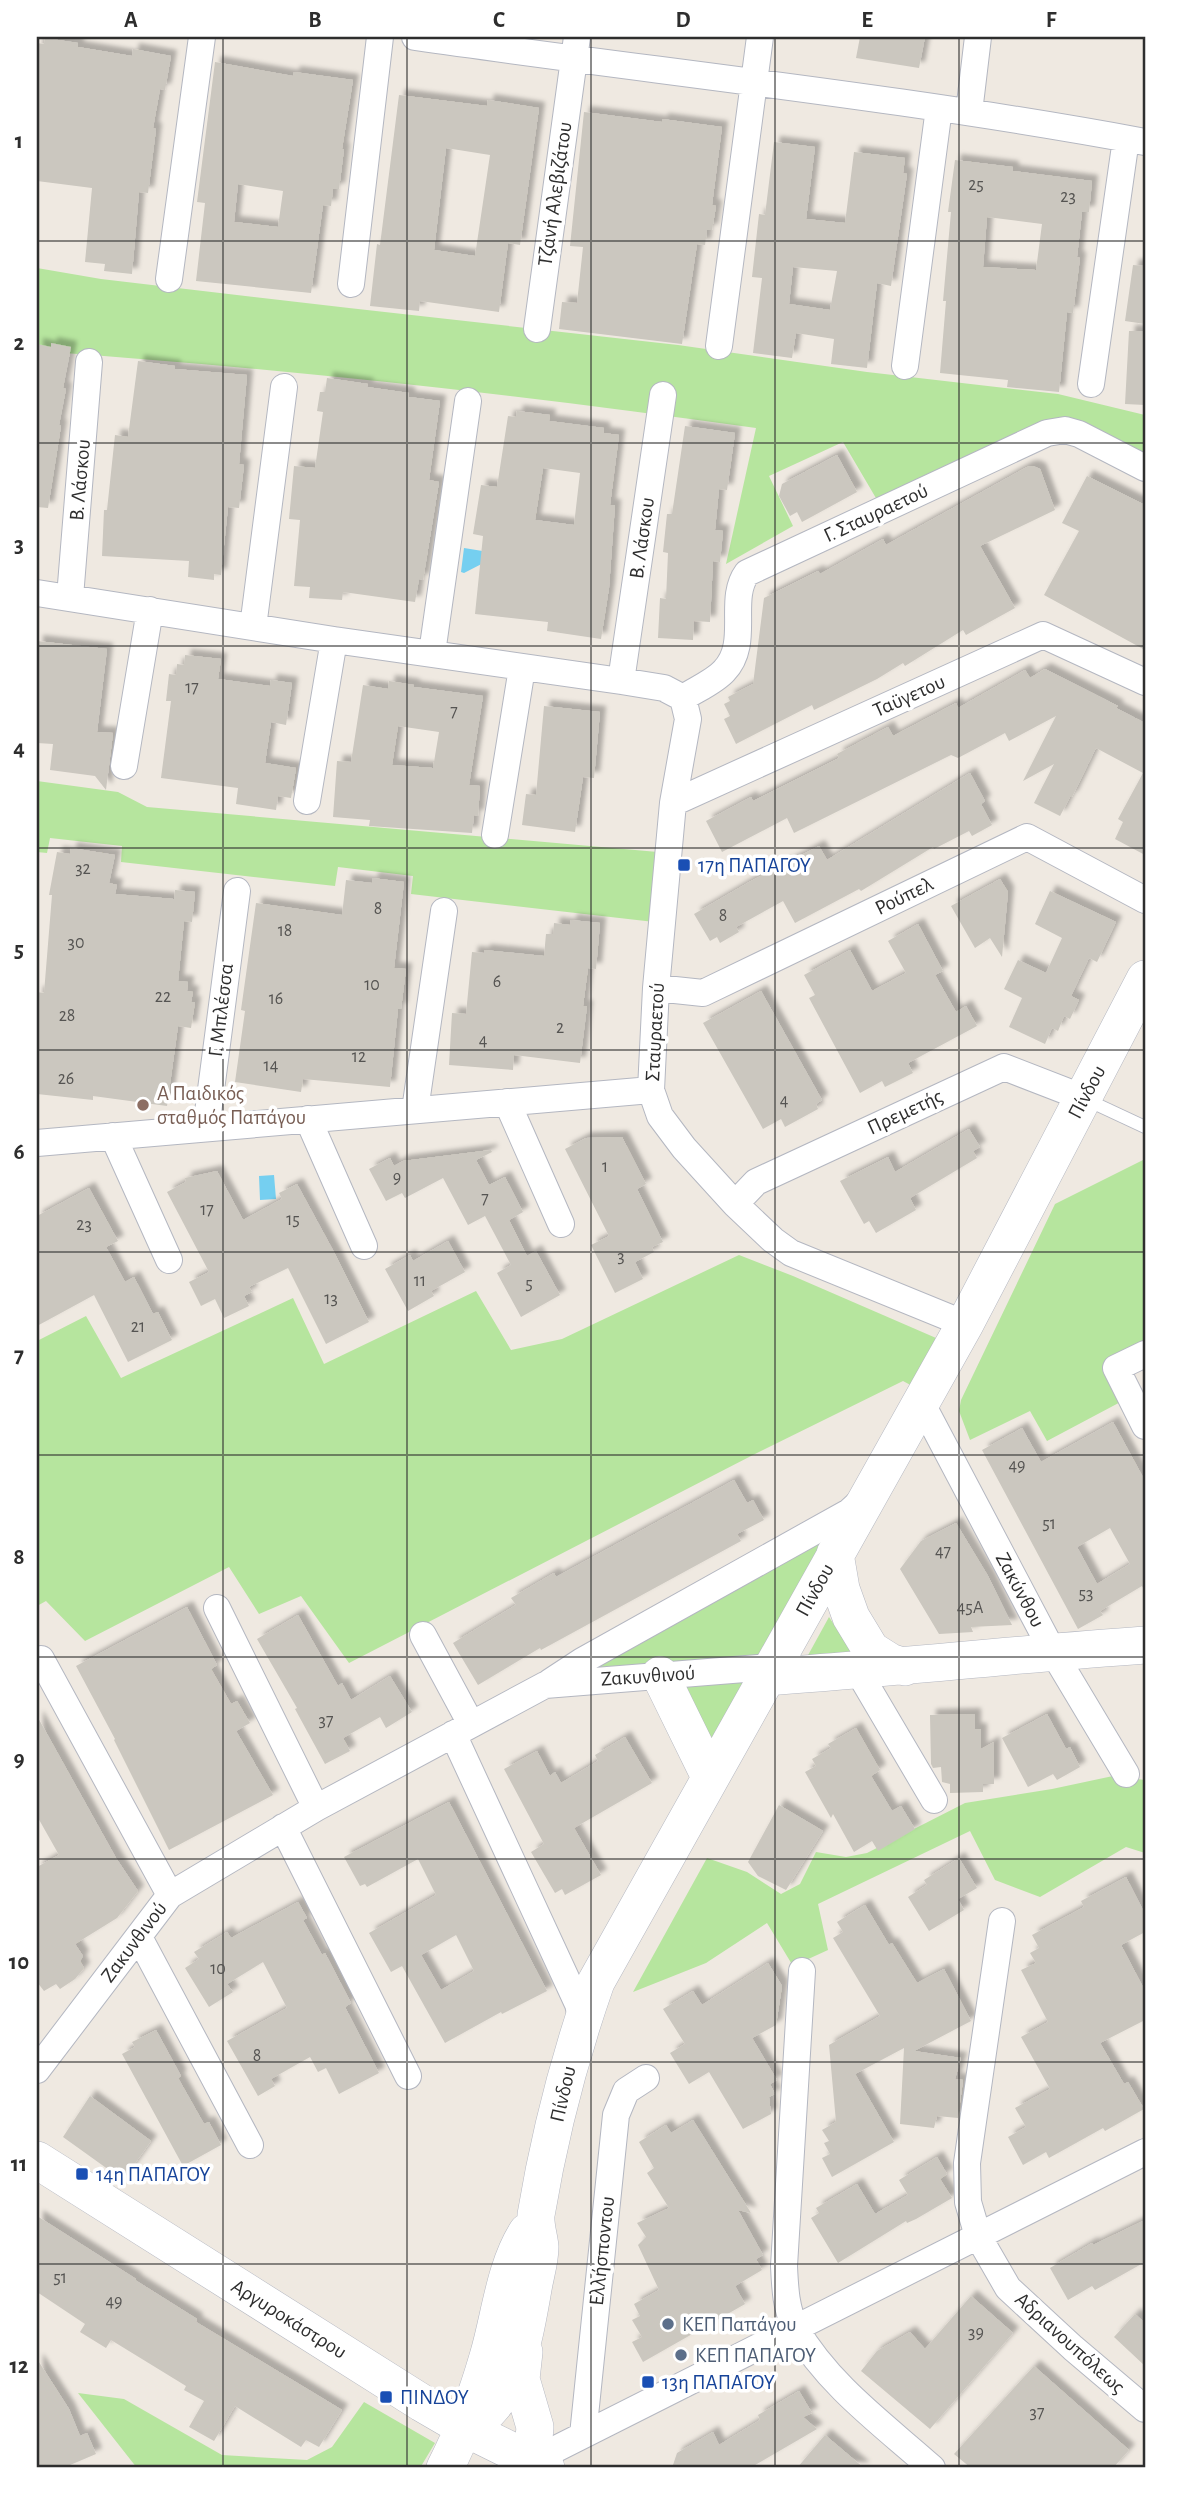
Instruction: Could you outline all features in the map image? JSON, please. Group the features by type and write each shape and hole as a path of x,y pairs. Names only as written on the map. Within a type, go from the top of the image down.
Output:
{"street":[{"path":"169,279 202,37"},
{"path":"351,284 380,37"},
{"path":"415,37 575,48 754,81 969,112 1136,140 1091,384"},
{"path":"719,346 760,37"},
{"path":"969,112 978,37"},
{"name":"Τζανή Αλεβιζάτου","path":"537,329 575,48"},
{"path":"905,366 939,108"},
{"name":"Β. Λάσκου","path":"70,597 89,362"},
{"path":"253,627 284,387"},
{"name":"Β. Λάσκου","path":"621,681 663,395"},
{"path":"432,653 468,401"},
{"name":"Γ. Σταυραετού","path":"682,698 723,673 736,655 740,583 747,573 1046,433 1066,430 1079,434 1145,468"},
{"path":"37,593 334,640 621,681 664,688 682,698"},
{"path":"124,765 150,610"},
{"name":"Ταϋγετου","path":"674,803 1043,635 1145,682"},
{"path":"307,801 334,640"},
{"path":"495,835 522,668"},
{"name":"Σταυραετού","path":"682,698 688,719 674,803 656,988 652,1090 660,1116 684,1149 735,1203 773,1240 791,1253 965,1324"},
{"name":"Ρούπελ","path":"656,988 703,993 1027,837 1145,900"},
{"name":"Γ. Μπλέσσα","path":"206,1128 237,891"},
{"path":"415,1110 444,911"},
{"name":"Πίνδου","path":"465,2428 479,2421 492,2408 504,2389 526,2330 540,2248 536,2219 569,2063 596,1982 965,1324 1145,979"},
{"name":"Πρεμετής","path":"735,1203 756,1182 1004,1067 1084,1098"},
{"path":"37,1143 652,1090"},
{"path":"507,1102 561,1224"},
{"path":"308,1119 364,1246"},
{"path":"113,1136 169,1260"},
{"path":"1145,1354 1116,1368 1145,1426"},
{"name":"Ζακύνθου","path":"921,1402 1053,1652 1126,1774"},
{"path":"545,1685 582,1661 849,1511 869,1493"},
{"path":"835,1554 841,1589 851,1617 871,1650 890,1662 905,1667"},
{"path":"217,1608 316,1808"},
{"path":"423,1635 578,2004 582,2022"},
{"name":"Ζακυνθινού","path":"40,2056 139,1937 170,1895 283,1826 545,1685 660,1675 858,1671 1145,1645"},
{"path":"41,1659 170,1895"},
{"path":"858,1671 934,1800"},
{"path":"660,1675 710,1777"},
{"path":"283,1826 408,2076"},
{"path":"978,2236 968,2202 967,2163 1002,1921"},
{"path":"139,1937 250,2145"},
{"path":"802,1971 784,2266 785,2297 795,2328 830,2376 932,2468"},
{"name":"Ελλήσποντου","path":"583,2435 616,2115 626,2091 646,2078"},
{"path":"526,2330 522,2379 535,2427 539,2465 583,2435 1145,2152"},
{"name":"Αργυροκάστρου","path":"37,2160 404,2392 465,2428 539,2465"},
{"name":"Πίνδου","path":"445,2468 465,2428 467,2415 488,2358 512,2267 523,2239 536,2219"},
{"name":"Αδριανουπόλεως","path":"978,2236 1008,2288 1145,2409"}],"lane":[{"path":"1084,1098 1145,1126"}],"green space":[{"path":"37,268 101,279 678,345 867,372 1058,394 1145,415 1145,468 1079,434 883,510 843,442 769,476 793,526 726,564 756,428 397,383 37,351"},
{"path":"37,781 118,792 147,807 669,853 663,923 411,894 413,876 338,867 335,886 121,862 122,846 50,838 47,853 37,852"},
{"path":"1145,1159 1145,1341 1109,1359 1128,1398 1047,1441 1030,1411 970,1440 959,1411 961,1400 1055,1204"},
{"path":"739,1255 943,1341 916,1388 903,1381 751,1456 349,1663 301,1596 259,1614 229,1567 85,1641 46,1601 37,1606 37,1341 86,1316 121,1378 293,1298 324,1364 476,1291 511,1350 562,1339"},
{"path":"847,1524 772,1664 577,1669"},
{"path":"829,1617 855,1656 807,1657"},
{"path":"764,1679 717,1764 678,1681"},
{"path":"1113,1776 1145,1780 1145,1853 1126,1847 1040,1897 995,1880 970,1831 818,1904 828,1950 793,1966 767,1923 706,1963 633,1992 707,1858 747,1872 781,1894 800,1884 816,1852 846,1857 867,1853 965,1803"},
{"path":"78,2393 124,2399 222,2455 307,2460 332,2447 364,2402 435,2443 420,2468 137,2468"}],"water":[{"path":"464,548 501,554 464,573 461,572"},
{"path":"274,1175 276,1199 260,1200 259,1176"}],"building":[{"path":"860,37 925,37 919,68 856,58"},
{"path":"45,38 78,43 78,47 132,56 133,49 171,56 165,90 160,89 153,128 156,129 148,193 139,192 132,274 104,271 105,264 85,262 92,188 37,181 37,43 44,44"},
{"path":"215,62 293,76 294,72 353,80 342,149 339,189 333,189 331,206 323,205 311,293 196,281 205,203 197,202","holes":["238,184 283,191 278,227 234,222"]},
{"path":"399,95 487,106 488,100 539,108 520,245 508,243 499,312 420,301 419,311 370,306 377,244 380,245","holes":["446,148 490,155 475,256 434,250"]},
{"path":"584,112 722,127 712,205 716,206 712,230 707,230 705,245 697,244 682,344 559,329 562,302 577,303 583,247 570,246"},
{"path":"774,142 815,147 806,219 845,223 854,152 905,158 903,173 907,174 891,286 877,283 867,368 831,364 834,339 796,333 792,358 753,353 762,278 752,277 759,214 765,215","holes":["793,267 837,271 830,310 789,304"]},
{"path":"955,160 1092,181 1089,212 1082,212 1073,313 1067,312 1059,392 1007,387 1008,380 940,373 951,212 948,212","holes":["987,217 1042,224 1036,270 983,267"]},
{"path":"1133,265 1145,266 1145,324 1125,321"},
{"path":"1129,331 1145,331 1145,405 1125,404"},
{"path":"51,343 71,347 63,388 66,389 48,508 37,507 37,344 51,347"},
{"path":"138,361 175,366 175,369 247,375 239,464 244,465 239,508 228,507 221,575 214,574 214,580 188,577 189,561 102,556 104,510 107,510 115,435 128,437"},
{"path":"327,378 368,384 367,387 409,393 409,397 440,401 429,480 439,482 423,580 419,579 415,602 343,592 342,600 309,598 310,587 294,586 300,520 289,519 294,466 315,468 323,412 317,411 320,392 325,392"},
{"path":"517,411 550,415 549,421 604,428 604,433 619,435 610,505 615,505 609,588 601,639 547,631 548,622 475,614 483,536 473,534 481,485 497,487 508,416 516,417","holes":["543,468 580,473 574,525 535,520"]},
{"path":"685,426 735,433 727,490 719,489 715,530 723,531 720,562 713,561 710,622 694,621 693,640 658,638 660,598 666,599 668,553 663,552 667,514 672,514"},
{"path":"837,455 857,492 802,522 797,512 790,516 779,496 782,484"},
{"path":"1033,466 1040,469 1055,510 980,546 1015,608 966,635 963,630 905,666 903,663 814,710 812,705 736,744 724,719 730,716 724,704 730,701 728,697 753,684 764,598 818,571 820,574 883,539 886,545"},
{"path":"1087,476 1145,505 1145,650 1044,595 1079,531 1062,523"},
{"path":"37,641 107,649 97,732 113,733 106,790 95,776 50,770 53,744 37,743"},
{"path":"185,655 221,659 218,679 270,686 271,680 292,683 286,725 271,722 265,763 296,768 291,798 278,796 276,810 236,804 238,788 161,778 171,701 166,701 169,674 176,675 177,664 184,665"},
{"path":"1045,669 1118,706 1116,708 1145,723 1145,855 1115,839 1123,822 1118,819 1143,773 1096,748 1060,816 1034,803 1054,764 1023,781 1056,716 1009,741 1005,733 958,758 951,755 794,833 787,818 722,852 706,821 751,797 753,801 839,758 837,754 888,727 893,736 956,703 958,708 1025,670 1030,678"},
{"path":"389,681 483,696 469,785 480,786 478,816 474,815 472,833 369,826 370,820 333,817 337,761 351,762 363,685 388,689","holes":["398,726 439,732 433,768 392,765"]},
{"path":"544,706 600,712 594,778 583,777 575,832 522,825 526,794 536,795"},
{"path":"970,773 985,801 981,804 992,825 972,836 969,831 934,849 933,847 861,891 859,889 795,923 783,901 736,927 739,932 720,943 717,937 710,941 694,914 819,846 827,860"},
{"path":"71,848 115,855 109,883 117,885 115,894 174,899 175,890 195,892 192,922 184,921 178,981 188,982 187,991 193,992 191,1002 195,1002 191,1028 178,1026 167,1106 93,1096 93,1100 37,1094 37,992 44,993 52,895 49,895 57,852 70,854"},
{"path":"372,878 404,882 394,968 406,969 401,1009 398,1009 390,1087 303,1079 301,1092 235,1082 245,1011 241,1010 256,903 342,915 346,880 372,883"},
{"path":"1000,879 1008,892 1002,957 990,938 975,948 951,906"},
{"path":"1050,891 1116,922 1097,962 1089,958 1071,996 1079,1000 1070,1019 1064,1016 1058,1031 1052,1028 1045,1044 1009,1027 1022,998 1004,989 1018,960 1046,973 1062,938 1035,924"},
{"path":"571,920 600,923 596,969 588,968 583,1006 587,1006 580,1063 514,1055 513,1070 449,1065 452,1013 466,1014 472,952 484,953 484,950 544,956 546,934 553,934 554,923 570,925"},
{"path":"918,924 943,971 935,975 956,1012 966,1006 977,1026 908,1063 913,1073 885,1087 882,1081 860,1093 809,998 815,995 804,975 850,950 872,991 906,973 888,941"},
{"path":"761,991 822,1100 816,1104 818,1109 785,1127 781,1119 763,1129 703,1023"},
{"path":"969,1129 980,1147 973,1151 977,1158 910,1198 916,1210 876,1233 869,1221 864,1224 840,1181 888,1157 895,1172"},
{"path":"622,1137 646,1184 637,1189 663,1242 652,1247 654,1252 635,1262 643,1279 615,1293 591,1245 609,1236 565,1149 586,1138"},
{"path":"492,1152 476,1160 489,1185 505,1177 523,1212 509,1220 527,1256 536,1251 560,1295 521,1317 497,1273 511,1265 485,1216 468,1225 443,1178 405,1198 402,1193 386,1201 369,1169 390,1158 394,1166 403,1161"},
{"path":"217,1171 243,1220 282,1199 279,1193 297,1184 369,1322 326,1344 288,1268 249,1287 252,1292 244,1296 249,1306 224,1318 215,1299 201,1306 189,1282 209,1272 167,1192 186,1182 185,1178"},
{"path":"89,1188 118,1241 106,1247 125,1282 134,1277 153,1314 158,1312 172,1340 128,1362 94,1295 37,1326 37,1216"},
{"path":"448,1241 465,1272 431,1291 434,1296 408,1311 385,1269 410,1255 413,1261"},
{"path":"1113,1422 1145,1481 1145,1591 1142,1586 1100,1611 1103,1615 1078,1629 982,1450 1022,1428 1041,1462","holes":["1110,1528 1130,1564 1097,1584 1077,1547"]},
{"path":"734,1480 747,1503 753,1500 764,1520 737,1534 741,1541 541,1650 540,1648 478,1685 453,1643 516,1605 511,1598 554,1573 556,1577"},
{"path":"956,1523 988,1576 1012,1625 971,1627 973,1632 939,1634 900,1569 921,1541"},
{"path":"187,1607 217,1665 211,1669 231,1704 237,1701 250,1723 236,1731 273,1795 169,1850 76,1666"},
{"path":"298,1615 338,1686 342,1683 351,1700 390,1676 412,1712 386,1728 380,1717 343,1738 350,1751 325,1764 295,1709 297,1708 257,1639"},
{"path":"975,1714 975,1729 981,1729 981,1749 994,1742 994,1784 983,1784 983,1792 950,1793 950,1784 942,1782 941,1767 933,1768 931,1764 930,1715"},
{"path":"1047,1714 1066,1749 1070,1747 1080,1767 1057,1780 1053,1774 1028,1787 1002,1738"},
{"path":"37,1716 116,1858 138,1891 117,1918 75,1944 83,1956 80,1961 84,1968 75,1979 60,1989 56,1984 44,1991 37,1982 37,1867 59,1855 37,1816"},
{"path":"856,1728 880,1770 871,1776 892,1811 901,1806 915,1829 878,1851 872,1841 854,1852 805,1772 816,1766 812,1759 831,1748 828,1744"},
{"path":"625,1737 652,1783 574,1828 601,1875 565,1895 562,1889 555,1893 531,1852 544,1844 504,1769 537,1751 550,1776 555,1772 561,1783 598,1761 595,1755"},
{"path":"449,1802 547,1991 502,2014 501,2012 445,2043 402,1966 391,1972 369,1933 436,1895 418,1859 367,1887 365,1884 360,1886 344,1857","holes":["456,1935 474,1971 441,1990 421,1955"]},
{"path":"779,1805 823,1831 786,1890 758,1876 748,1862"},
{"path":"959,1858 977,1888 958,1899 964,1910 929,1931 908,1897 927,1885 924,1880"},
{"path":"1126,1877 1145,1914 1145,1932 1121,1945 1145,1991 1145,2020 1100,2043 1124,2084 1128,2082 1144,2109 1049,2158 1046,2152 1023,2165 1008,2137 1026,2127 1015,2108 1050,2089 1021,2037 1048,2022 1021,1970 1036,1963 1030,1953 1039,1948 1032,1935 1084,1907 1081,1901"},
{"path":"298,1902 307,1918 303,1920 322,1955 325,1953 351,2003 345,2007 379,2073 339,2094 326,2068 318,2072 310,2057 271,2079 275,2086 258,2096 227,2041 287,2008 263,1962 227,1984 233,1992 209,2007 185,1968 199,1959 194,1952 227,1932 231,1938"},
{"path":"865,1905 889,1945 892,1943 917,1983 944,1969 971,2021 914,2051 961,2058 955,2079 963,2080 958,2118 937,2116 934,2128 900,2124 904,2048 855,2074 894,2142 832,2177 822,2158 830,2154 824,2143 829,2141 822,2130 836,2122 829,2045 880,2016 833,1938 843,1932 837,1922"},
{"path":"768,1963 782,1986 776,2025 752,2038 777,2080 770,2084 775,2094 769,2097 771,2114 743,2129 709,2072 689,2084 670,2053 685,2044 663,2009 693,1991 702,2005"},
{"path":"156,2030 181,2076 178,2078 204,2124 209,2122 221,2145 183,2166 122,2054 135,2047 132,2042"},
{"path":"90,2096 151,2141 123,2180 63,2137"},
{"path":"693,2120 751,2213 738,2210 763,2255 756,2259 762,2270 735,2286 745,2304 643,2362 632,2342 642,2337 632,2320 640,2316 634,2304 659,2290 638,2245 646,2237 637,2223 669,2208 647,2173 654,2168 639,2142 666,2125 671,2133"},
{"path":"937,2157 947,2174 940,2179 952,2198 916,2219 907,2223 906,2221 838,2263 811,2218 819,2213 816,2208 857,2184 875,2214 908,2195 899,2180"},
{"path":"37,2216 197,2319 196,2322 342,2410 319,2447 306,2440 301,2447 235,2406 214,2441 189,2427 204,2401 184,2390 186,2386 111,2340 106,2348 80,2332 85,2324 37,2292"},
{"path":"1145,2220 1145,2262 1095,2290 1092,2286 1068,2300 1050,2268 1092,2243 1093,2245"},
{"path":"971,2296 1013,2333 930,2429 861,2371 877,2351 910,2332 925,2349"},
{"path":"1135,2314 1145,2323 1145,2366 1114,2337"},
{"path":"37,2359 69,2409 80,2436 87,2433 96,2454 63,2468 37,2468"},
{"path":"1034,2366 1129,2450 1113,2468 971,2468 954,2454"},
{"path":"799,2391 812,2413 803,2417 817,2429 750,2468 672,2468 677,2453 713,2432 719,2445 760,2420 758,2415"},
{"path":"825,2435 864,2468 797,2468"}],"place":[{"name":"17η ΠΑΠΑΓΟΥ","path":"684,865"},
{"name":"Α Παιδικός σταθμός Παπάγου","path":"143,1105"},
{"name":"14η ΠΑΠΑΓΟΥ","path":"82,2174"},
{"name":"ΚΕΠ Παπάγου","path":"668,2324"},
{"name":"ΚΕΠ ΠΑΠΑΓΟΥ","path":"681,2355"},
{"name":"13η ΠΑΠΑΓΟΥ","path":"648,2382"},
{"name":"ΠΙΝΔΟΥ","path":"386,2397"}]}
